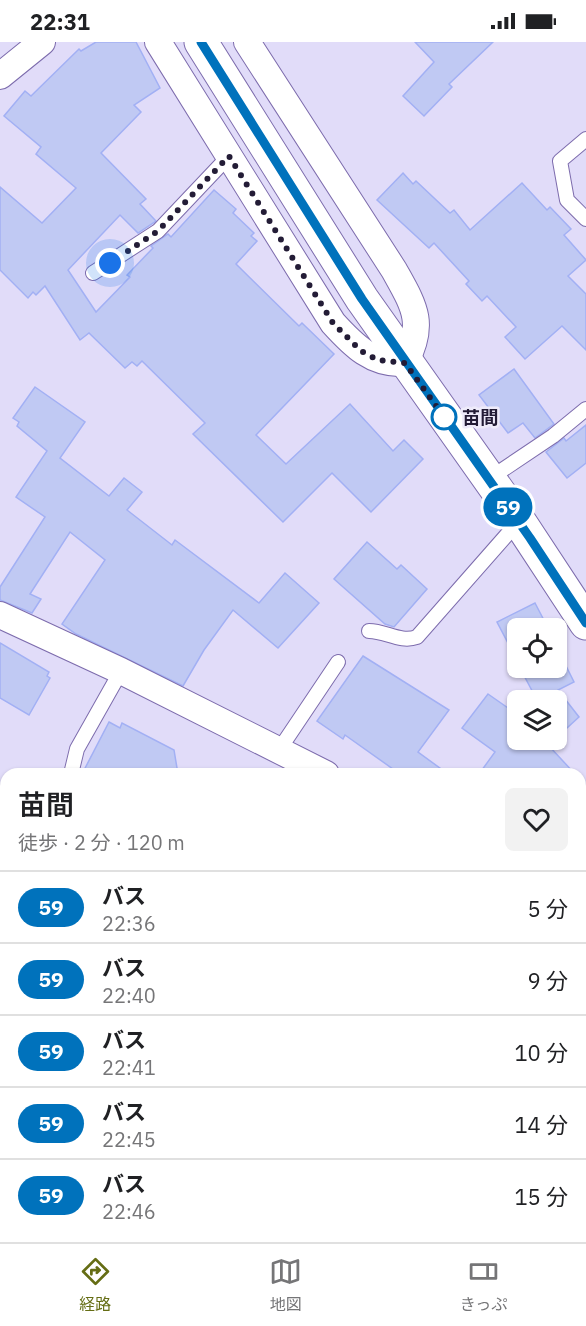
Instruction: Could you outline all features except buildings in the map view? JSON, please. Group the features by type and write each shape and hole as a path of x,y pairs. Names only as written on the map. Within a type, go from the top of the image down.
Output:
{"main road":[{"path":"201,42 362,299 519,522 586,623"}],"street":[{"path":"3,68 42,42"},
{"path":"158,42 333,323 361,351 378,360 405,363 416,337 415,309 394,270 247,42"},
{"path":"0,615 121,671 314,768"}],"lane":[{"path":"586,139 560,161 567,200 586,219"},
{"path":"93,273 158,231 229,156"},
{"path":"489,479 553,436 586,409"},
{"path":"369,631 379,631 400,639 417,636 519,522"},
{"path":"279,750 338,662"},
{"path":"72,768 77,749 121,671"}],"bus line":[{"name":"59","path":"201,42 362,299 530,538 586,623"}],"place":[{"name":"苗間","path":"444,417"}],"route":[{"path":"110,263 158,231 229,156 333,323 361,351 378,360 394,364 405,363 447,421 444,417"}]}
